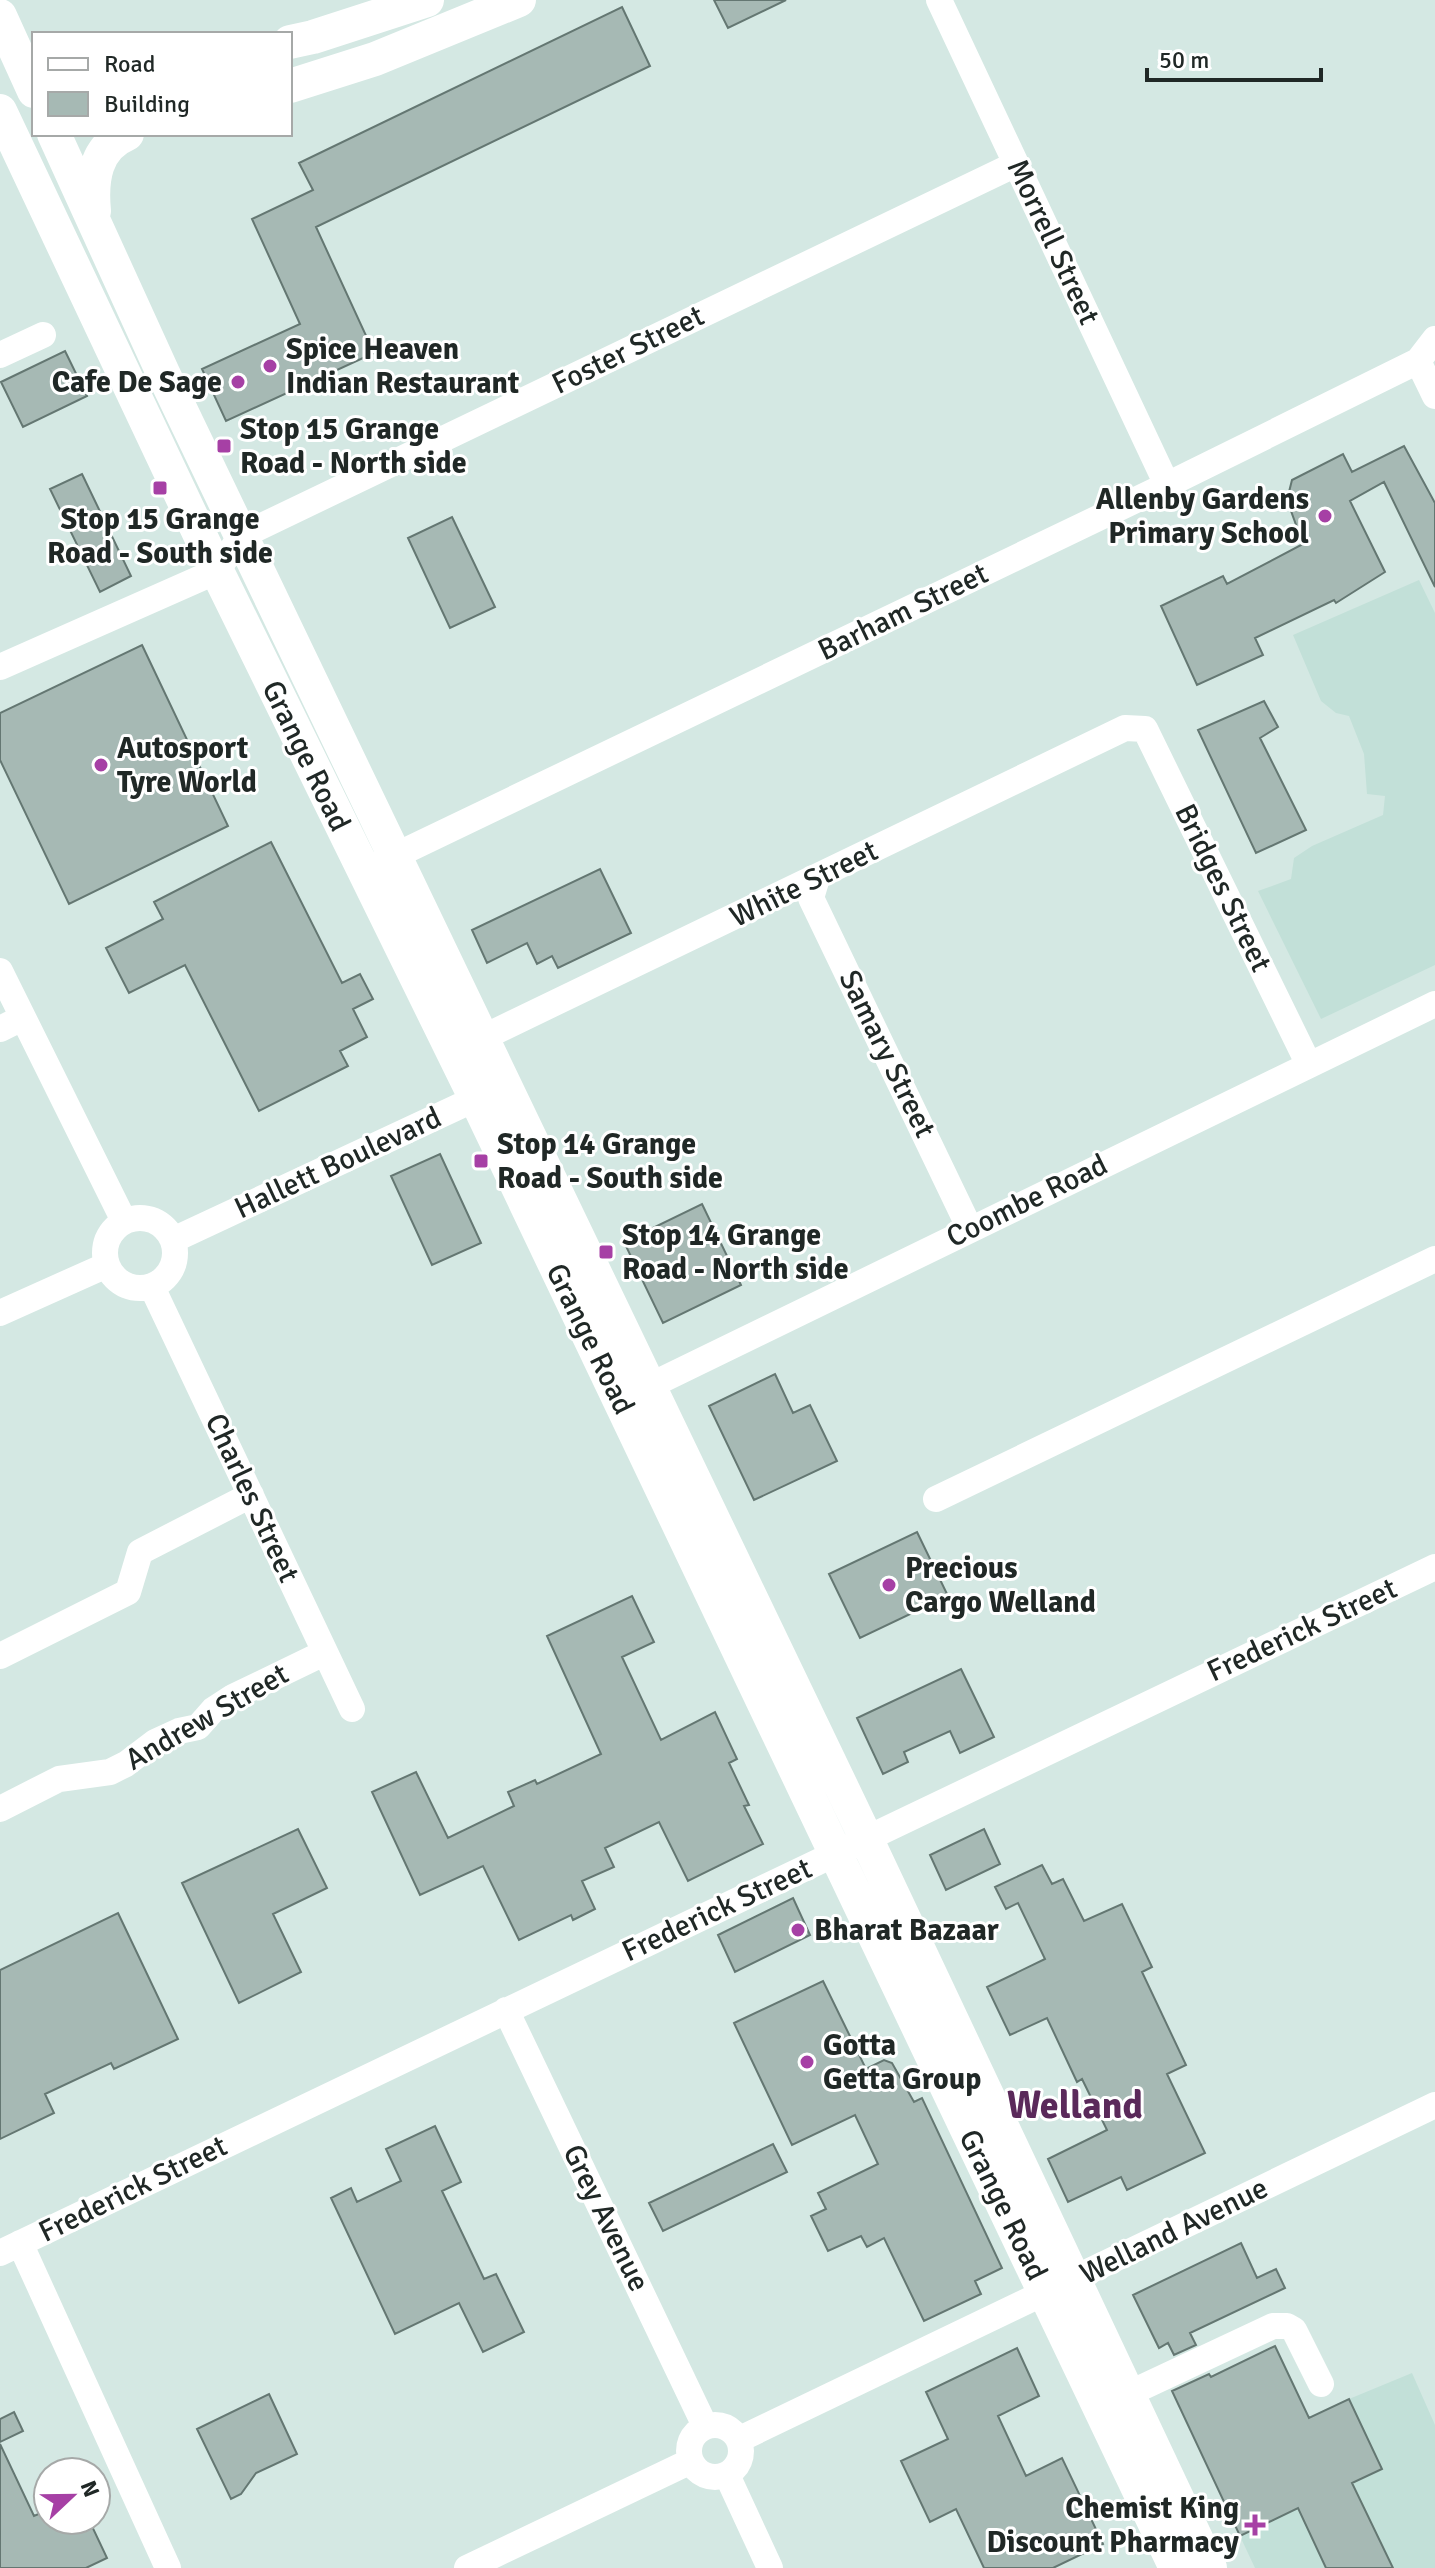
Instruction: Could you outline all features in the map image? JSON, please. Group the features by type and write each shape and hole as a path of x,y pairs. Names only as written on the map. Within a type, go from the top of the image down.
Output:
{"main road":[{"path":"292,42 427,0"},
{"path":"292,85 375,59 519,0"},
{"name":"Grange Road","path":"0,111 363,873 490,1092 634,1393 866,1838 1060,2285 1176,2568"},
{"name":"Grange Road","path":"55,136 163,373 482,1038 490,1092"},
{"path":"95,219 93,190 97,164 110,145 124,136"},
{"name":"Grange Road","path":"634,1393 835,1854 1060,2285 1128,2394 1210,2568"}],"street":[{"name":"Morrell Street","path":"939,0 1167,485"},
{"name":"Foster Street","path":"241,536 1016,164"},
{"path":"0,355 43,335"},
{"name":"Barham Street","path":"363,873 1418,361 1435,339"},
{"path":"1418,361 1435,396"},
{"path":"0,667 217,571 241,536"},
{"name":"White Street","path":"482,1038 1125,728"},
{"name":"Bridges Street","path":"1125,728 1145,729 1309,1065"},
{"name":"Samary Street","path":"817,878 811,898 970,1229"},
{"path":"0,971 11,1024 124,1221"},
{"name":"Coombe Road","path":"634,1393 1435,1004"},
{"name":"Hallett Boulevard","path":"173,1240 490,1092"},
{"path":"152,1219 164,1227 173,1240 176,1253 173,1267 165,1278 152,1287 125,1285 107,1265 107,1242 124,1221 152,1219"},
{"path":"936,1499 1435,1259"},
{"path":"0,1313 107,1265"},
{"name":"Charles Street","path":"152,1287 352,1709"},
{"path":"0,1656 128,1592 140,1552 251,1495"},
{"name":"Frederick Street","path":"10,2248 1435,1567"},
{"name":"Andrew Street","path":"0,1809 59,1779 110,1772 155,1742 179,1731 198,1727 213,1710 233,1697 324,1653"},
{"name":"Grey Avenue","path":"506,2010 705,2426"},
{"name":"Welland Avenue","path":"740,2439 1435,2105"},
{"path":"10,2248 168,2568"},
{"path":"1128,2394 1280,2325 1294,2330 1321,2384"},
{"path":"719,2424 731,2429 740,2439 742,2453 738,2466 727,2475 713,2477 699,2472 691,2461 688,2447 694,2434 705,2426 719,2424"},
{"path":"467,2568 691,2461"},
{"path":"727,2475 770,2568"}],"shaded area":[{"path":"1419,580 1435,613 1435,965 1321,1019 1258,891 1291,879 1294,858 1312,846 1383,815 1385,796 1367,794 1364,754 1349,716 1336,713 1321,701 1293,635"},
{"path":"1412,2373 1435,2425 1435,2568 1255,2568 1207,2466"}],"building":[{"path":"714,0 786,0 728,28"},
{"path":"622,7 650,66 316,227 374,353 226,421 202,369 300,324 252,219 313,190 299,163"},
{"path":"65,351 87,396 23,427 1,382"},
{"path":"1404,446 1435,503 1435,587 1384,482 1350,501 1385,572 1336,603 1334,600 1255,638 1263,655 1197,685 1161,606 1223,576 1227,584 1303,544 1287,500 1292,480 1343,454 1352,472"},
{"path":"82,474 131,576 100,592 50,489"},
{"path":"452,517 495,607 450,628 408,538"},
{"path":"142,645 228,826 69,904 0,760 0,713"},
{"path":"1264,701 1278,727 1260,738 1306,830 1256,853 1198,730"},
{"path":"271,842 342,983 360,974 373,999 353,1009 367,1037 340,1051 348,1066 259,1111 185,965 129,993 106,948 163,919 154,902"},
{"path":"600,869 631,933 558,968 552,956 537,964 527,943 487,963 472,930"},
{"path":"440,1154 481,1243 432,1265 391,1176"},
{"path":"702,1204 741,1285 663,1323 624,1242"},
{"path":"775,1374 793,1413 810,1405 837,1461 754,1500 709,1406"},
{"name":"Precious Cargo Welland","path":"917,1532 948,1596 860,1638 829,1574"},
{"path":"632,1596 654,1642 622,1657 661,1740 715,1712 737,1759 729,1763 749,1805 744,1806 763,1844 688,1881 659,1822 605,1848 614,1867 582,1881 595,1909 573,1920 571,1915 519,1940 483,1866 420,1895 372,1792 416,1772 448,1838 514,1806 508,1792 535,1780 537,1784 601,1754 547,1636"},
{"path":"961,1669 994,1737 960,1753 950,1731 904,1752 908,1762 883,1774 857,1718"},
{"path":"298,1829 327,1888 273,1914 301,1972 239,2003 182,1883"},
{"path":"984,1829 1000,1864 946,1890 930,1855"},
{"path":"1042,1865 1052,1884 1063,1879 1084,1921 1122,1904 1152,1967 1142,1972 1186,2065 1167,2074 1205,2153 1127,2190 1121,2177 1068,2202 1048,2159 1107,2130 1082,2079 1077,2082 1047,2018 1010,2035 987,1987 1045,1959 1018,1903 1006,1909 995,1887"},
{"path":"793,1898 810,1935 735,1972 718,1935"},
{"path":"118,1913 178,2039 114,2069 111,2063 45,2094 54,2113 0,2139 0,1970"},
{"path":"823,1981 866,2069 884,2060 892,2063 914,2102 922,2098 1002,2268 975,2281 981,2294 924,2321 884,2238 867,2247 861,2236 828,2251 811,2216 826,2209 818,2193 878,2164 855,2115 792,2145 734,2023"},
{"path":"435,2126 461,2182 442,2191 484,2279 496,2274 524,2332 483,2352 459,2303 395,2334 331,2198 351,2188 357,2202 401,2181 386,2149"},
{"path":"773,2144 787,2172 663,2231 649,2203"},
{"path":"1241,2243 1257,2278 1276,2269 1285,2288 1190,2333 1196,2345 1174,2355 1168,2343 1159,2348 1133,2295"},
{"path":"1275,2346 1309,2418 1349,2399 1382,2469 1352,2483 1393,2568 1326,2568 1298,2508 1240,2536 1172,2391 1209,2374 1211,2377"},
{"path":"1017,2348 1039,2396 998,2416 1026,2476 1062,2458 1103,2544 1053,2568 984,2568 956,2509 930,2522 901,2461 948,2439 926,2392"},
{"path":"269,2394 297,2454 256,2473 241,2494 231,2499 197,2429"},
{"path":"14,2412 23,2431 0,2442 0,2419"},
{"path":"0,2444 32,2512 32,2536 97,2536 107,2558 86,2568 0,2568"}],"place":[{"name":"Spice Heaven Indian Restaurant","path":"270,366"},
{"name":"Cafe De Sage","path":"238,382"},
{"name":"Stop 15 Grange Road - North side","path":"224,446"},
{"name":"Stop 15 Grange Road - South side","path":"160,488"},
{"name":"Allenby Gardens Primary School","path":"1325,516"},
{"name":"Autosport Tyre World","path":"101,765"},
{"name":"Stop 14 Grange Road - South side","path":"481,1161"},
{"name":"Stop 14 Grange Road - North side","path":"606,1252"},
{"name":"Precious Cargo Welland","path":"889,1585"},
{"name":"Bharat Bazaar","path":"798,1930"},
{"name":"Gotta Getta Group","path":"807,2062"},
{"name":"Chemist King Discount Pharmacy","path":"1255,2525"}],"district":[{"name":"Welland","path":"1075,2105"}]}
